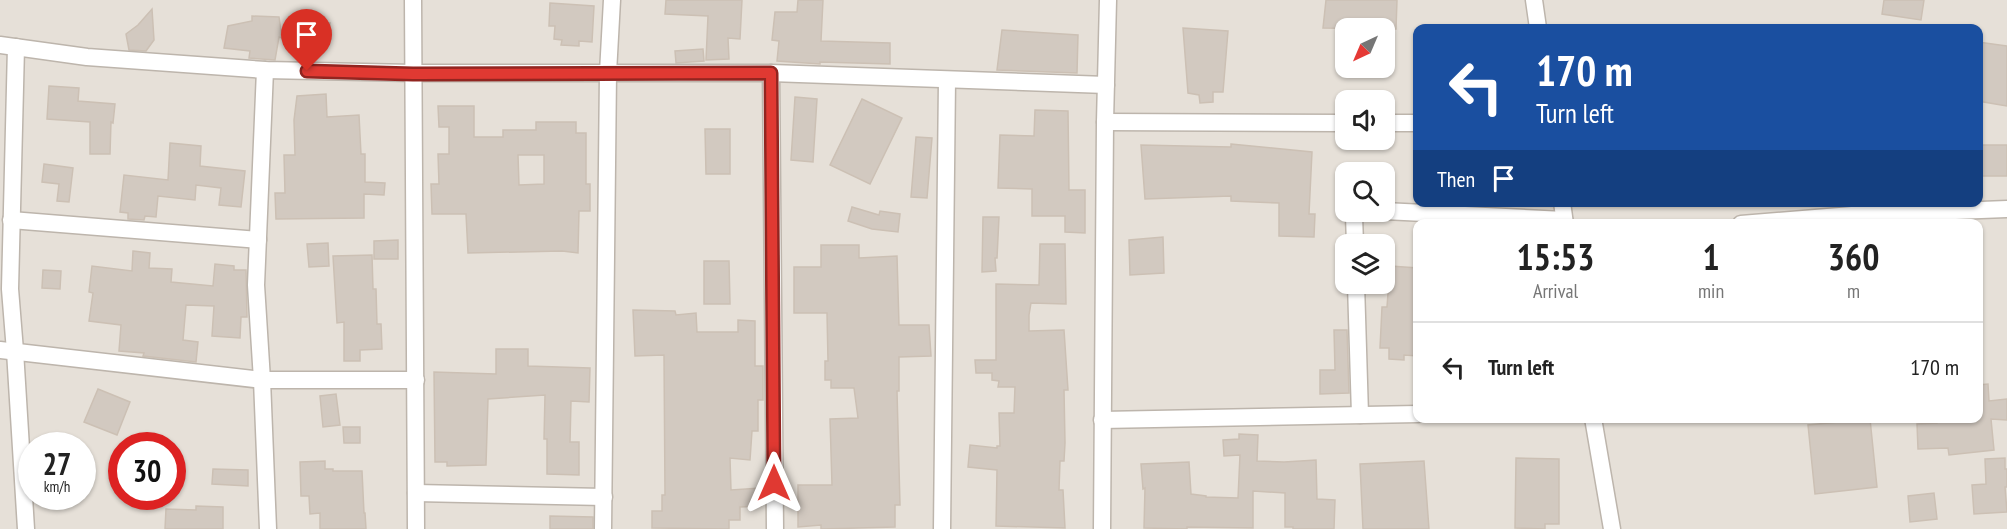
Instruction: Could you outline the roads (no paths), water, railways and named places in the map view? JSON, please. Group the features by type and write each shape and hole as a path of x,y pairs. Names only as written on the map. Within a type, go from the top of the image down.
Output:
{"street":[{"path":"413,0 416,529"},
{"path":"603,529 612,0"},
{"path":"1102,529 1108,0"},
{"path":"1534,0 1537,24"},
{"path":"26,529 8,351 11,220 8,46 87,57 265,70 413,74 771,73 1106,85"},
{"path":"265,70 256,285 268,529"},
{"path":"771,73 775,529"},
{"path":"942,529 947,80"},
{"path":"1105,122 1335,123"},
{"path":"1395,123 1413,123"},
{"path":"1803,219 2007,209"},
{"path":"1395,212 1528,219"},
{"path":"11,220 258,240"},
{"path":"1356,294 1360,415"},
{"path":"8,351 262,380 416,380"},
{"path":"1102,420 1413,414"},
{"path":"1594,423 1612,529"},
{"path":"416,493 604,497"}]}
